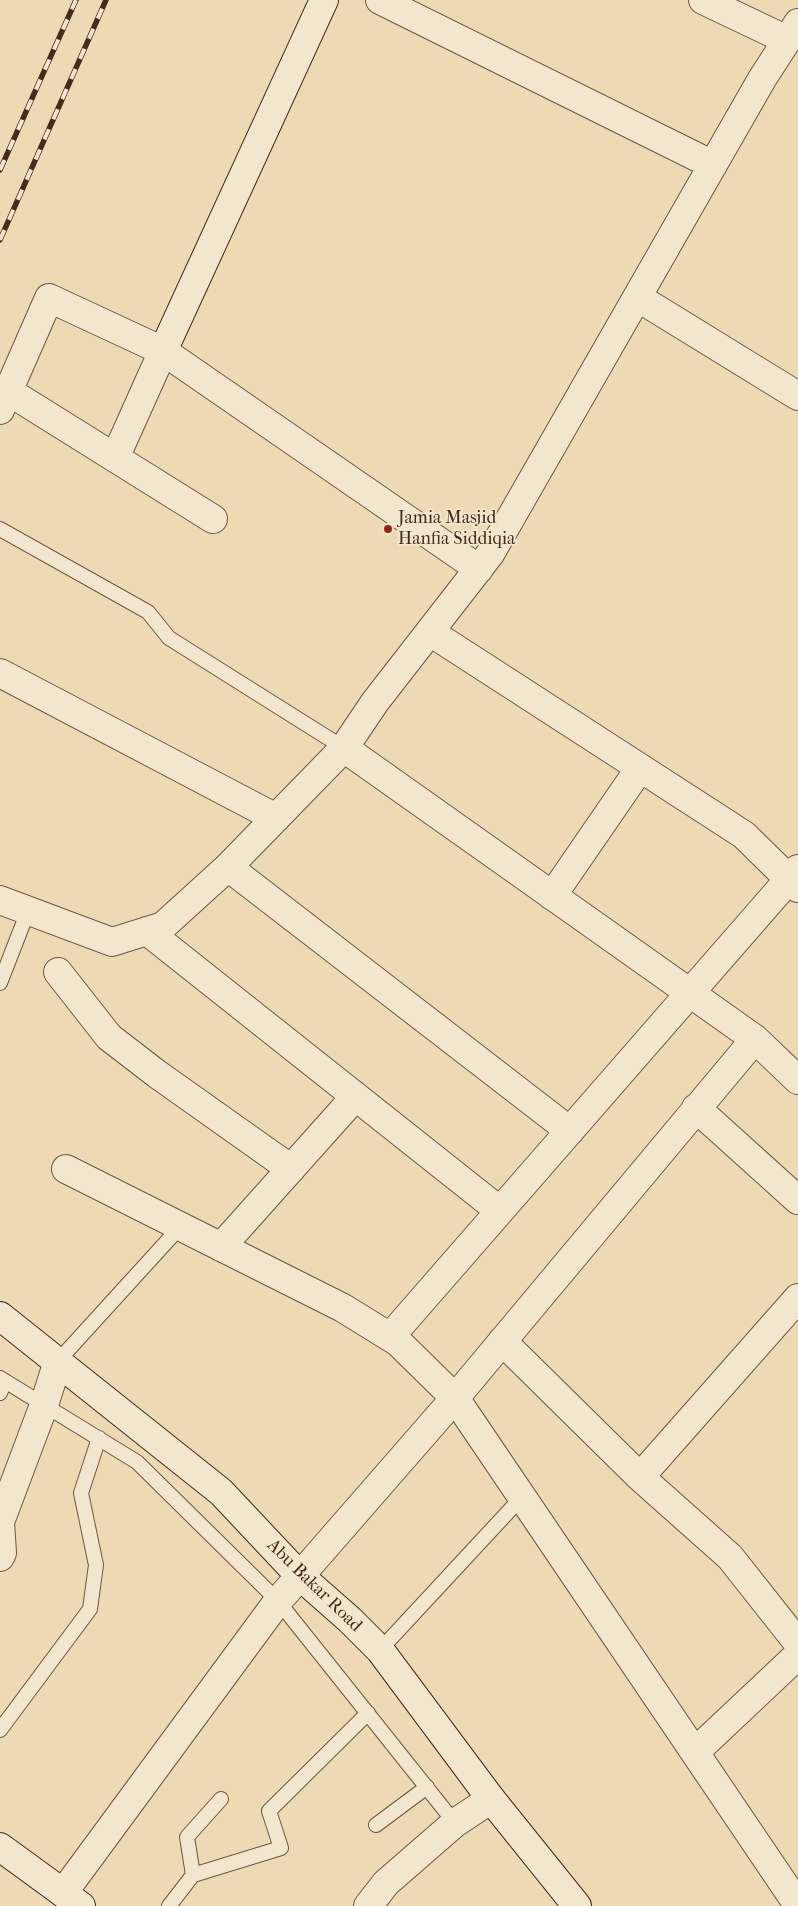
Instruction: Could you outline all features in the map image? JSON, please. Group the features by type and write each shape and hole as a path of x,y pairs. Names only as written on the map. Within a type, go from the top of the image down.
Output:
{"street":[{"path":"115,458 324,0"},
{"path":"380,0 713,165"},
{"path":"0,900 112,942 163,926 228,867 344,748 376,702 490,554 762,79 793,32 703,0"},
{"path":"637,297 798,396"},
{"path":"213,519 115,458 4,400 49,298 163,351 478,569"},
{"path":"390,1337 690,993 795,879 744,835 430,632"},
{"path":"0,674 276,818"},
{"path":"344,748 754,1039 798,1080"},
{"path":"552,896 640,768"},
{"path":"228,867 570,1131"},
{"path":"147,931 500,1211"},
{"path":"58,972 109,1036 156,1074 291,1169"},
{"path":"0,1847 72,1900 278,1602 455,1398 754,1039"},
{"path":"222,1246 355,1096"},
{"path":"696,1108 798,1200"},
{"path":"66,1169 343,1308 398,1342 455,1398 798,1905"},
{"path":"640,1476 798,1298"},
{"name":"Abu Bakar Road","path":"0,1316 221,1492 300,1576 350,1620 380,1650 491,1798 577,1906"},
{"path":"502,1340 640,1476 730,1557 798,1643"},
{"path":"0,1557 2,1554 0,1522 44,1405 58,1361"},
{"path":"694,1752 798,1655"},
{"path":"368,1906 386,1883 455,1823 491,1798"}],"lane":[{"path":"0,529 148,612 168,638 344,748"},
{"path":"0,983 28,911"},
{"path":"58,1361 181,1226"},
{"path":"2,1384 44,1405 137,1462 278,1602 455,1823"},
{"path":"0,1730 90,1609 96,1565 81,1493 99,1438"},
{"path":"380,1650 522,1497"},
{"path":"169,1906 193,1874 281,1848 269,1811 368,1714"},
{"path":"376,1825 427,1787"},
{"path":"193,1874 187,1837 221,1799"}],"railway":[{"path":"0,170 76,0"},
{"path":"0,240 106,0"}],"place":[{"name":"Jamia Masjid Hanfia Siddiqia","path":"388,529"}]}
